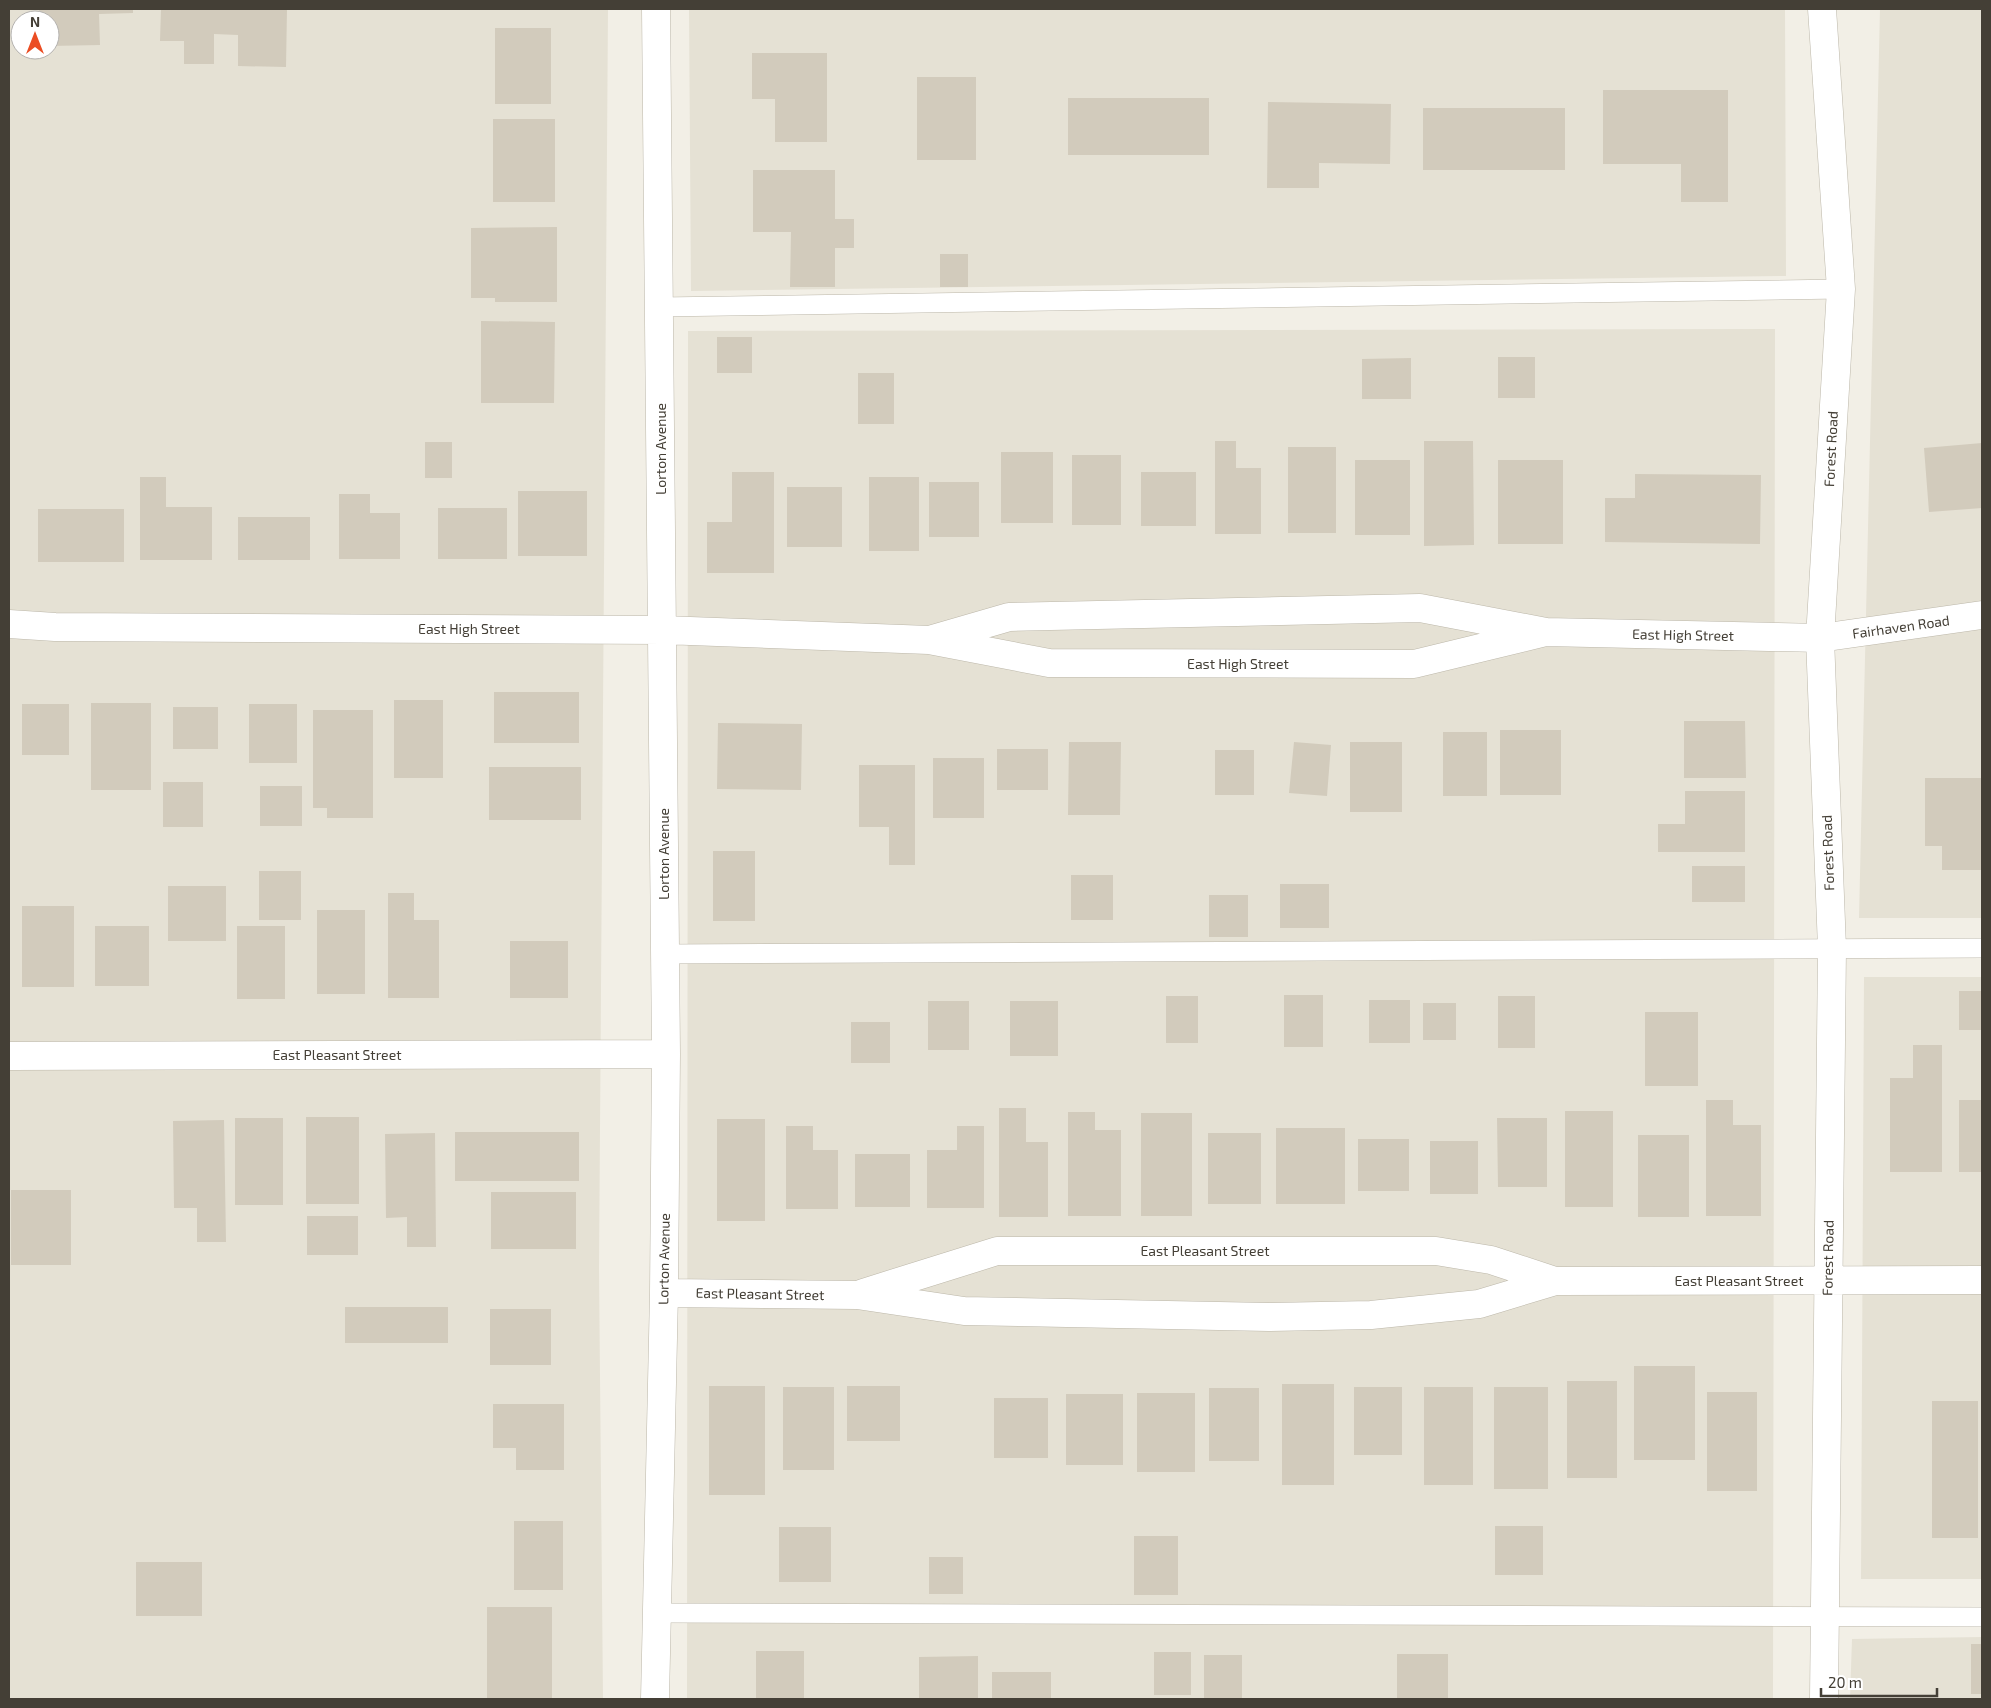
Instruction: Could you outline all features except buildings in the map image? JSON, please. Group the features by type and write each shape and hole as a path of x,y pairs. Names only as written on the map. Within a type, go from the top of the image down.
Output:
{"street":[{"name":"Lorton Avenue","path":"655,1699 664,1293 666,1054 656,9"},
{"name":"Forest Road","path":"1822,9 1841,289 1820,638 1832,948 1824,1699"},
{"name":"East High Street","path":"928,640 1009,617 1420,608 1546,632 1820,638"},
{"name":"Fairhaven Road","path":"1820,638 1982,615"},
{"name":"East High Street","path":"9,624 55,627 663,630 928,640 1049,663 1414,664 1546,632"},
{"name":"East Pleasant Street","path":"9,1056 666,1054"},
{"name":"East Pleasant Street","path":"857,1295 997,1250 1436,1250 1491,1260 1556,1281"},
{"name":"East Pleasant Street","path":"664,1293 857,1295 964,1311 1269,1317 1371,1315 1479,1304 1556,1281 1982,1280"}],"lane":[{"path":"660,307 1841,289"},
{"path":"665,954 1982,948"},
{"path":"657,1613 1982,1617"}],"shaded area":[{"path":"9,9 608,9 599,1269 603,1699 9,1699"},
{"path":"689,9 1785,9 1786,276 691,291"},
{"path":"1880,9 1982,9 1982,918 1859,918"},
{"path":"1775,329 1773,1699 687,1699 688,331"},
{"path":"1864,977 1982,977 1982,1579 1861,1579"},
{"path":"1982,1637 1982,1699 1850,1699 1852,1639"}]}
